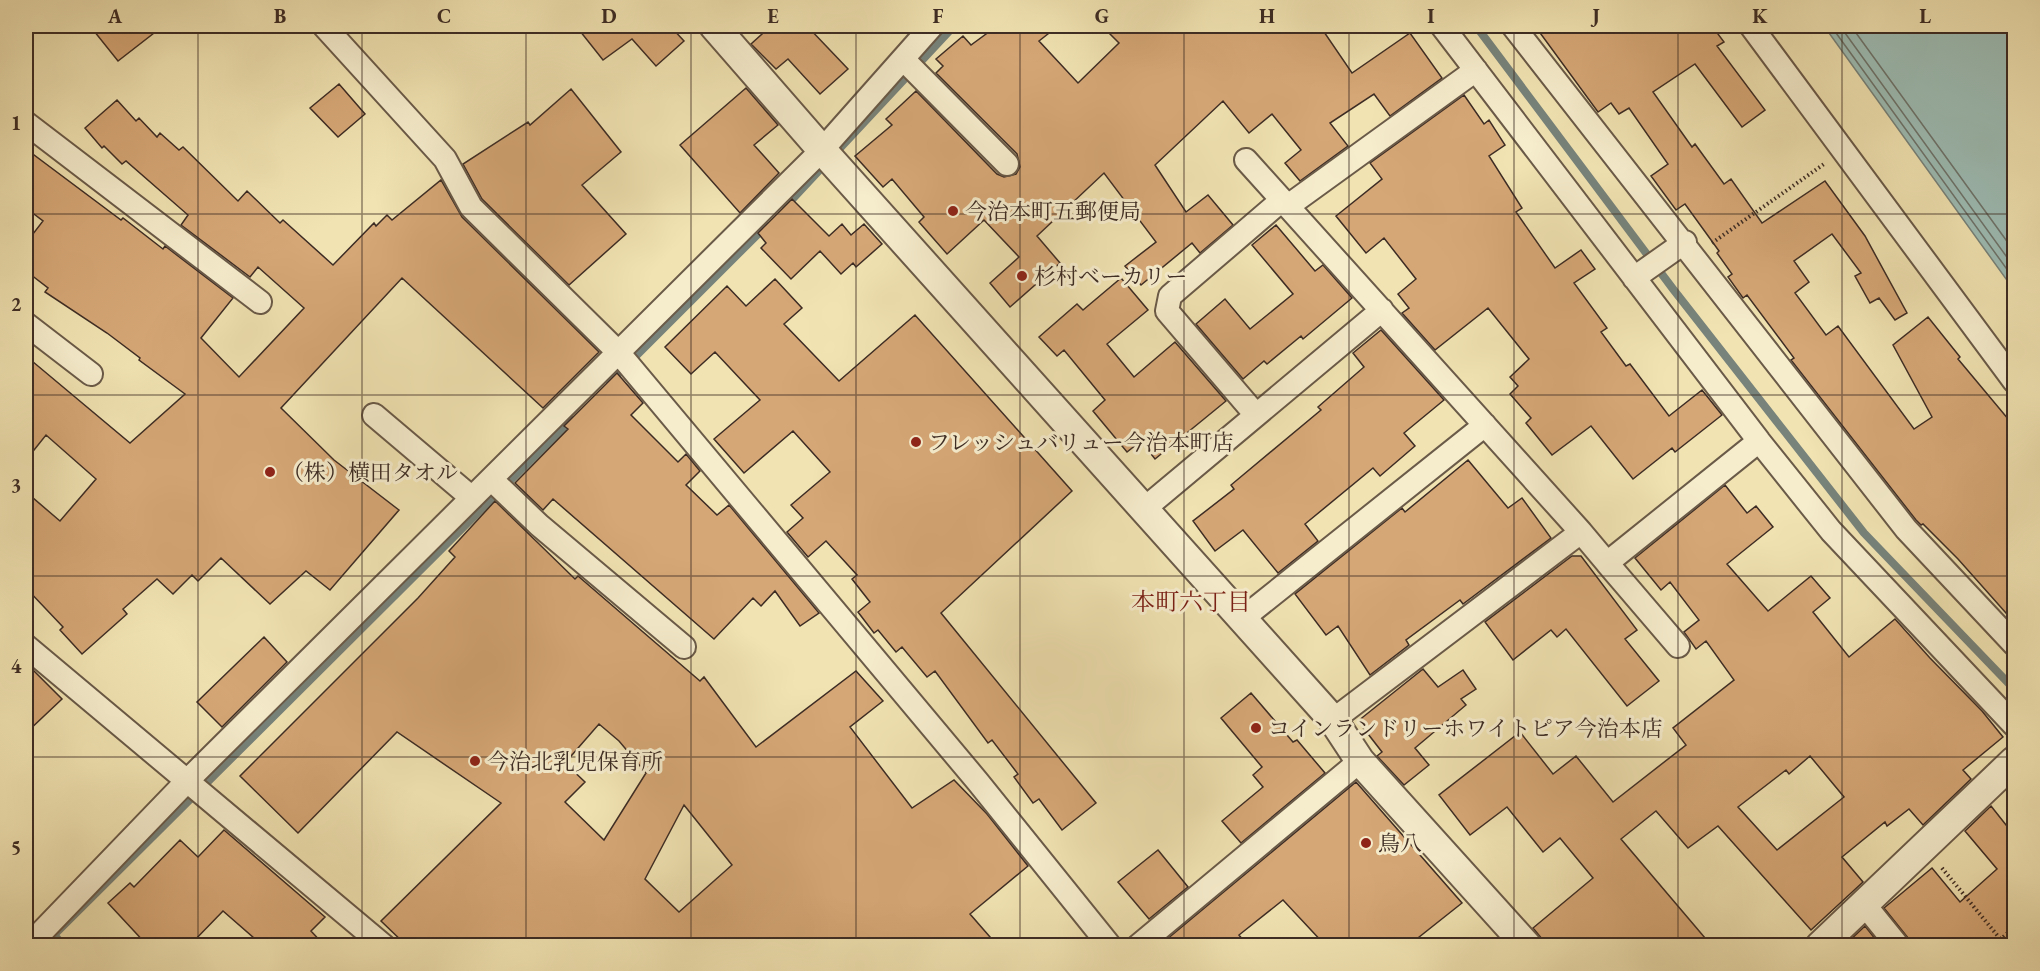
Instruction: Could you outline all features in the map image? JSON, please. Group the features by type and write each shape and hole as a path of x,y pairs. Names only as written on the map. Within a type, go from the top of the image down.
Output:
{"street":[{"path":"324,26 445,159 471,207 618,352 978,782 1110,945"},
{"path":"714,26 822,150 1333,720 1360,761 1527,945"},
{"path":"31,941 188,780 822,150 932,26"},
{"path":"1442,26 1637,277 1759,441 1831,531 2014,725"},
{"path":"1513,26 1683,250 1906,529 2014,644"},
{"path":"1751,26 2014,381"},
{"path":"903,58 1006,164"},
{"path":"1256,415 1167,311 1170,296 1285,203 1476,70"},
{"path":"26,123 260,302"},
{"path":"1246,160 1581,532 1678,646"},
{"path":"1637,277 1683,250"},
{"path":"1144,509 1382,310"},
{"path":"26,324 91,374"},
{"path":"374,415 472,498"},
{"path":"1242,619 1485,425"},
{"path":"1607,563 1759,441"},
{"path":"491,479 539,525 684,647"},
{"path":"1333,720 1581,532"},
{"path":"26,646 384,945"},
{"path":"1138,945 1360,761"},
{"path":"1820,945 2014,761"},
{"path":"1864,904 1898,945"}],"path":[{"path":"1683,250 1844,150"},
{"path":"1926,846 2006,945"},
{"path":"2000,940 2014,927"}],"water":[{"path":"1824,26 2014,26 2014,290"}],"building":[{"path":"90,26 163,26 118,61"},
{"path":"576,26 670,26 684,41 656,66 632,39 603,60"},
{"path":"771,26 807,26 848,69 820,94 788,59 776,69 751,44"},
{"path":"997,26 1058,26 1039,41 1078,83 1119,43 1102,26 1320,26 1352,73 1410,33 1442,78 1390,116 1374,94 1330,123 1348,146 1300,181 1285,163 1301,150 1272,114 1249,133 1223,101 1155,165 1186,212 1208,195 1233,225 1200,253 1192,243 1141,285 1125,266 1156,242 1104,173 1037,236 1060,263 1010,307 990,283 1019,257 984,220 947,254 919,222 924,217 892,179 883,187 855,156 892,125 886,119 916,91 997,174 1004,177 1016,174 1020,167 1017,154 936,73 943,66 936,59 963,36 971,45"},
{"path":"1535,26 1712,26 1724,42 1717,46 1765,110 1742,127 1695,64 1653,92 1692,147 1695,144 1724,184 1731,179 1762,223 1825,181 1865,236 1907,313 1895,320 1879,298 1870,303 1855,276 1861,273 1832,234 1794,261 1809,282 1795,293 1826,335 1838,326 1914,429 1932,417 1893,345 1928,317 1960,357 1958,359 2014,426 2014,622 1958,559 1923,524 1921,525 1916,520 1791,360 1794,358 1747,295 1743,298 1728,277 1732,274 1717,253 1719,251 1685,204 1676,210 1651,176 1668,164 1629,108 1619,114 1611,103 1598,112"},
{"path":"339,84 365,114 338,137 310,108"},
{"path":"746,88 778,125 754,145 779,173 740,213 680,145"},
{"path":"571,89 621,152 582,185 626,234 569,285 482,199 463,164 528,122 530,125"},
{"path":"1464,95 1484,124 1489,120 1505,145 1489,156 1522,208 1516,212 1555,268 1581,250 1595,269 1574,283 1607,328 1601,332 1626,366 1630,364 1669,416 1702,390 1722,415 1675,452 1672,448 1633,479 1591,426 1552,455 1526,423 1531,418 1510,394 1518,386 1510,377 1529,359 1488,308 1435,350 1402,313 1409,308 1398,294 1416,279 1384,238 1366,253 1336,216 1382,179 1370,163"},
{"path":"117,100 136,121 139,118 157,137 160,133 179,150 183,147 238,201 247,191 280,223 283,220 333,265 374,223 376,226 387,215 392,220 441,180 462,217 599,352 543,408 402,278 281,408 334,460 399,510 330,590 306,571 270,604 221,558 198,581 192,575 173,594 157,579 123,609 127,614 82,654 60,630 63,627 26,588 26,492 60,521 96,479 46,435 26,460 26,356 130,443 185,394 107,333 45,292 48,288 26,271 26,243 43,221 26,208 26,149 121,220 123,218 163,249 165,246 233,298 201,338 239,377 304,308 258,267 250,277 181,225 188,215 126,161 122,164 104,146 102,148 85,128"},
{"path":"792,199 829,236 842,224 851,235 864,224 882,244 856,267 853,263 841,274 820,251 791,279 761,248 766,243 758,233"},
{"path":"1276,225 1315,271 1323,265 1352,298 1303,339 1301,336 1267,364 1264,361 1243,379 1196,324 1225,299 1250,329 1293,294 1252,245"},
{"path":"1121,278 1148,310 1107,344 1134,377 1175,342 1226,401 1155,459 1141,441 1127,452 1093,411 1105,400 1064,350 1057,356 1039,337 1077,304 1083,310"},
{"path":"775,279 802,308 784,324 839,381 915,315 1072,491 941,613 1096,803 1062,830 1039,799 1033,803 1014,777 1018,774 992,740 988,743 935,671 927,677 902,647 896,652 878,630 874,633 858,612 870,602 852,579 857,575 826,541 808,557 787,532 803,518 791,505 830,472 793,431 744,473 714,439 760,400 715,352 691,374 665,347 727,286 746,306"},
{"path":"1381,330 1444,400 1404,433 1415,446 1380,476 1373,468 1305,524 1318,541 1278,573 1243,530 1215,551 1193,521 1234,489 1231,485 1321,410 1318,407 1364,367 1353,353"},
{"path":"617,373 643,403 631,415 678,462 686,454 700,471 686,485 717,515 729,505 819,613 800,626 775,591 761,606 753,598 714,639 553,499 543,510 515,483 568,429 564,426"},
{"path":"1468,460 1508,508 1522,498 1551,538 1463,604 1460,600 1406,640 1409,645 1370,675 1338,626 1326,635 1295,594 1402,508 1405,512"},
{"path":"1725,485 1747,513 1756,506 1773,527 1727,564 1768,611 1811,576 1830,598 1813,612 1849,657 1895,619 1982,711 2003,737 1963,770 1971,779 1923,825 1909,809 1887,826 1885,822 1842,857 1863,882 1811,930 1718,826 1688,848 1656,811 1621,839 1711,945 1547,945 1533,928 1593,878 1560,838 1543,852 1507,807 1470,835 1439,795 1520,732 1553,774 1576,756 1613,802 1686,745 1673,728 1734,680 1706,641 1696,649 1684,632 1699,620 1670,582 1661,590 1635,558","holes":["1810,756 1844,797 1777,850 1738,807 1786,770 1789,774"]},
{"path":"495,501 575,579 578,576 700,681 704,677 756,747 856,671 883,701 850,727 912,808 954,780 987,814 1028,866 970,914 997,945 406,945 381,921 501,803 397,732 298,833 240,776 418,598 455,557 449,551","holes":["599,724 619,741 646,773 604,840 565,802 585,782 565,763","684,805 732,865 679,912 645,879"]},
{"path":"1572,556 1581,556 1637,630 1625,639 1659,681 1627,706 1566,629 1557,637 1551,630 1513,660 1485,622"},
{"path":"264,637 287,662 222,727 197,702"},
{"path":"26,663 62,699 26,733"},
{"path":"1423,669 1438,687 1463,670 1476,689 1461,699 1466,705 1415,748 1429,765 1404,785 1377,756 1382,752 1358,721"},
{"path":"1251,693 1293,742 1297,740 1325,773 1241,843 1222,821 1263,787 1253,775 1262,767 1221,718"},
{"path":"1356,782 1462,903 1409,945 1325,945 1283,900 1239,935 1247,945 1170,945 1166,940"},
{"path":"1991,806 2014,835 2014,945 1911,945 1884,908 1932,868 1960,902 1997,869 1965,831"},
{"path":"224,830 325,917 311,931 324,945 262,945 223,911 190,945 147,945 108,903 130,883 134,887 180,840 198,857"},
{"path":"1158,850 1188,887 1149,919 1118,882"},
{"path":"1865,926 1880,945 1846,944"}],"waterway":[{"path":"786,206 954,26"},
{"path":"1476,26 1673,289 1864,533 2014,689"},
{"path":"610,382 766,226"},
{"path":"64,946 54,935 571,420"}],"place":[{"name":"今治本町五郵便局","path":"953,211"},
{"name":"杉村ベーカリー","path":"1022,276"},
{"name":"フレッシュバリュー今治本町店","path":"916,442"},
{"name":"（株）横田タオル","path":"270,472"},
{"name":"コインランドリーホワイトピア今治本店","path":"1256,728"},
{"name":"今治北乳児保育所","path":"475,761"},
{"name":"鳥八","path":"1366,843"}],"district":[{"name":"本町六丁目","path":"1191,602"}]}
